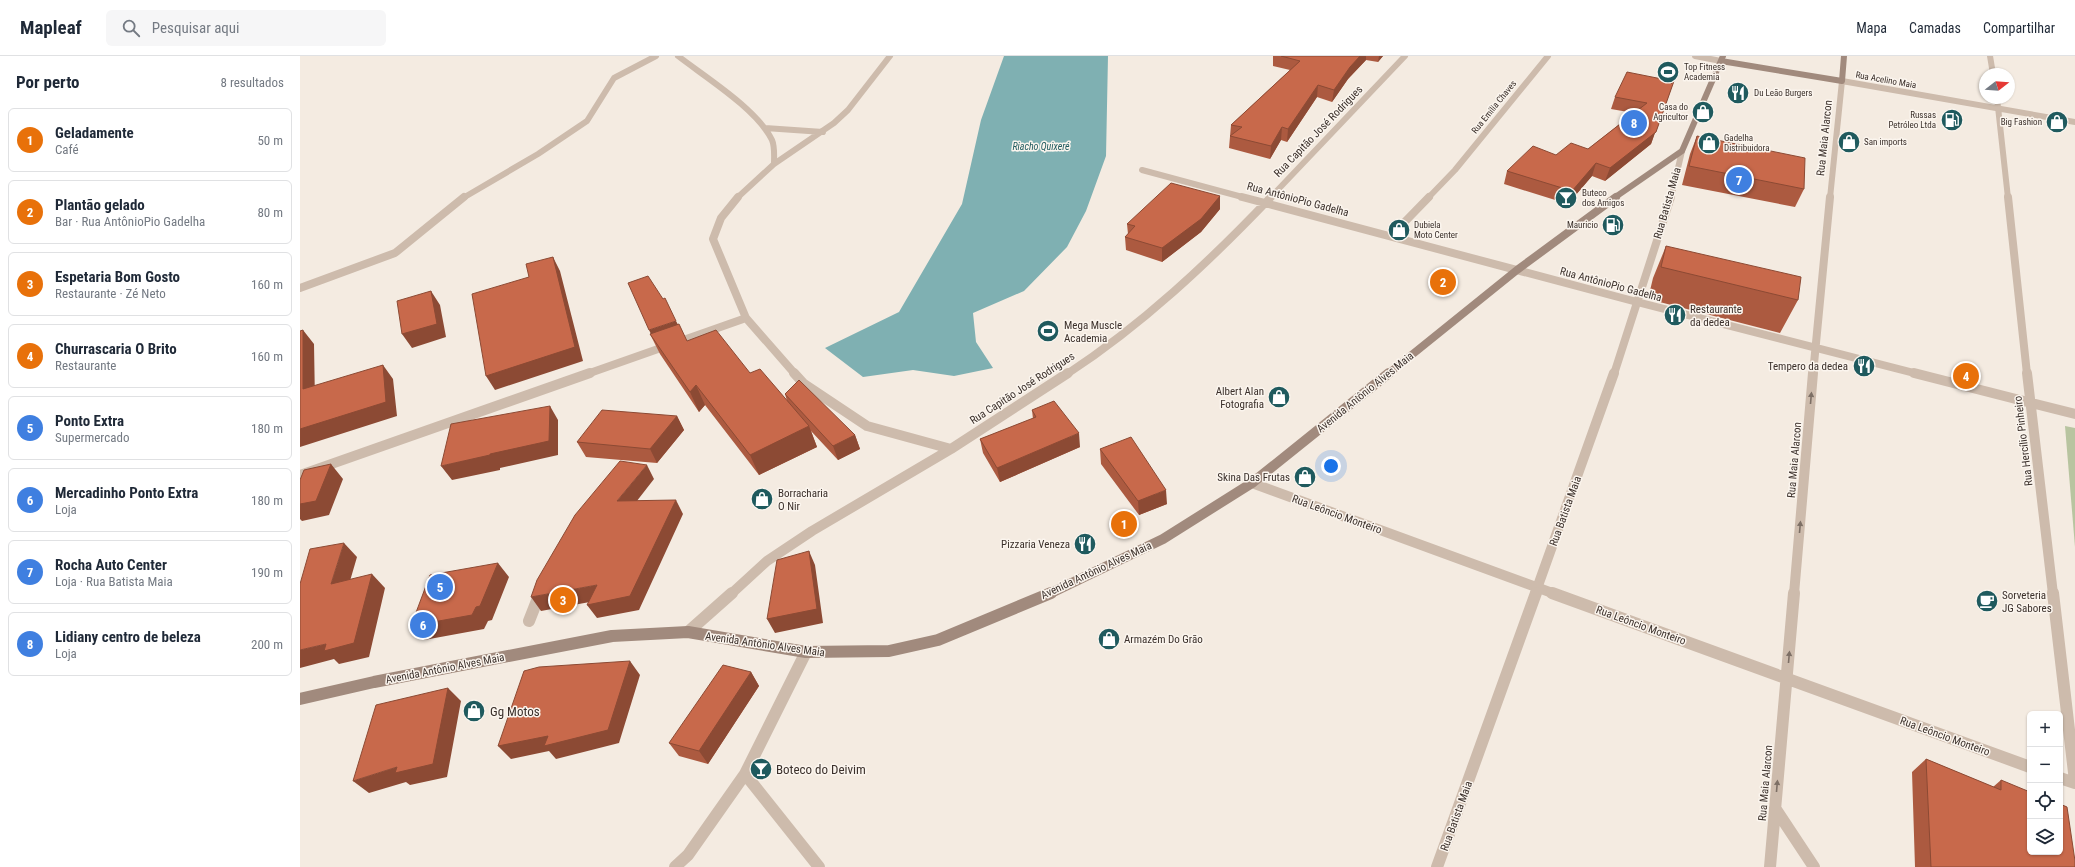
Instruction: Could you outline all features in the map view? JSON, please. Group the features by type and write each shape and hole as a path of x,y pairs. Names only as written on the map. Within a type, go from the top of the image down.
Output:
{"main road":[{"name":"Rua Maia Alarcon","path":"1842,81 1844,56"},
{"name":"Rua Acelino Maia","path":"1722,58 1842,81"},
{"path":"1682,151 1722,58"},
{"name":"Avenida Antônio Alves Maia","path":"300,699 374,682 612,636 688,632 806,652 842,653 889,651 938,640 1050,593 1163,539 1252,483 1517,270 1633,184 1682,151"}],"street":[{"path":"300,288 395,253 457,201 538,154 587,121 614,78 656,56"},
{"path":"678,56 746,108 765,128 772,139 774,164"},
{"path":"890,56 848,110 823,132 774,164 734,202 714,231 713,239 746,318 804,384 852,418 867,426 951,449"},
{"name":"Rua Capitão José Rodrigues","path":"688,632 767,561 812,531 951,449 1088,360 1142,319 1187,279 1266,202 1405,56"},
{"name":"Rua Emília Chaves","path":"1391,236 1455,170 1548,56"},
{"name":"Rua Acelino Maia","path":"1695,56 1722,58"},
{"path":"1990,56 1992,68"},
{"name":"Rua Acelino Maia","path":"1842,81 2075,122"},
{"name":"Rua Maia Alarcon","path":"1770,867 1815,348 1842,81"},
{"name":"Rua Hercílio Pinheiro","path":"1998,104 2030,403 2075,782"},
{"path":"765,128 823,132"},
{"name":"Rua Batista Maia","path":"1437,867 1608,392 1670,200 1682,151"},
{"name":"Rua AntônioPio Gadelha","path":"1142,170 1637,302 2075,414"},
{"path":"300,475 746,318"},
{"name":"Rua Leôncio Monteiro","path":"1252,483 2027,766"},
{"path":"529,622 534,606 545,582"},
{"path":"675,867 688,855 745,774 806,652"},
{"path":"745,774 819,867"},
{"path":"2063,779 2075,782"},
{"path":"1775,808 1814,867"}],"green space":[{"path":"2065,426 2075,428 2075,547"}],"water":[{"name":"Riacho Quixeré","path":"1004,56 1108,56 1106,156 1086,211 1067,247 1024,291 973,313 976,342 993,368 954,376 913,370 863,377 825,348 899,312 962,204 981,120"}],"building":[{"path":"1281,56 1360,56 1350,67 1334,90 1318,85 1288,129 1282,127 1271,146 1230,136 1242,127 1231,125 1300,61"},
{"path":"1627,72 1672,81 1671,84 1674,81 1656,132 1610,168 1596,163 1572,191 1507,171 1533,146 1556,155 1571,143 1588,149 1647,103 1615,97"},
{"path":"1697,136 1805,158 1804,189 1689,166"},
{"path":"1171,183 1220,196 1201,219 1162,248 1125,237 1135,226 1127,224"},
{"path":"1666,246 1801,277 1798,300 1661,267"},
{"path":"553,257 575,347 486,376 472,294 529,277 526,264"},
{"path":"648,276 663,299 665,298 676,321 649,330 628,283"},
{"path":"431,291 437,324 402,334 397,301"},
{"path":"679,324 687,341 716,330 750,373 760,369 809,426 750,455 696,385 690,392 650,334"},
{"path":"303,330 303,389 383,365 386,402 300,429 300,331"},
{"path":"799,380 855,435 833,446 785,394"},
{"path":"1054,401 1079,433 997,468 980,439 1036,417 1032,410"},
{"path":"550,406 549,441 441,466 451,424"},
{"path":"602,410 677,416 650,449 577,442"},
{"path":"1131,437 1166,490 1138,501 1100,449"},
{"path":"620,461 647,465 617,501 676,500 630,596 587,605 597,585 531,597 537,580 575,515"},
{"path":"331,464 316,501 300,504 300,480 304,470"},
{"path":"344,543 331,584 372,574 354,643 324,651 326,644 300,650 300,584 310,549"},
{"path":"809,551 817,609 767,619 777,560"},
{"path":"498,563 480,606 476,607 472,615 411,626 430,575"},
{"path":"630,661 608,730 544,746 548,736 498,746 524,671 539,667"},
{"path":"723,665 751,672 699,751 669,743"},
{"path":"448,688 433,764 395,773 397,767 353,781 376,705"},
{"path":"1926,759 2001,790 2001,780 2027,791 2027,855 2063,855 2063,805 2067,807 2075,867 1931,867"}],"place":[{"name":"Top Fitness Academia","path":"1668,72"},
{"name":"Du Leão Burgers","path":"1738,93"},
{"name":"Casa do Agricultor","path":"1703,112"},
{"name":"Russas Petróleo Ltda","path":"1952,120"},
{"name":"Big Fashion","path":"2057,122"},
{"name":"Lidiany centro de beleza","path":"1634,123"},
{"name":"San imports","path":"1849,142"},
{"name":"Gadelha Distribuidora","path":"1709,143"},
{"name":"Rocha Auto Center","path":"1739,180"},
{"name":"Buteco dos Amigos","path":"1566,198"},
{"name":"Mauricio","path":"1613,225"},
{"name":"Dubiela Moto Center","path":"1399,230"},
{"name":"Plantão gelado","path":"1443,282"},
{"name":"Restaurante da dedea","path":"1675,315"},
{"name":"Mega Muscle Academia","path":"1048,331"},
{"name":"Tempero da dedea","path":"1864,366"},
{"name":"Churrascaria O Brito","path":"1966,376"},
{"name":"Albert Alan Fotografia","path":"1279,397"},
{"name":"Skina Das Frutas","path":"1305,477"},
{"name":"Borracharia O Nir","path":"762,499"},
{"name":"Geladamente","path":"1124,524"},
{"name":"Pizzaria Veneza","path":"1085,544"},
{"name":"Ponto Extra","path":"440,587"},
{"name":"Espetaria Bom Gosto","path":"563,600"},
{"name":"Sorveteria JG Sabores","path":"1987,601"},
{"name":"Mercadinho Ponto Extra","path":"423,625"},
{"name":"Armazém Do Grão","path":"1109,639"},
{"name":"Gg Motos","path":"474,711"},
{"name":"Boteco do Deivim","path":"761,769"}]}
